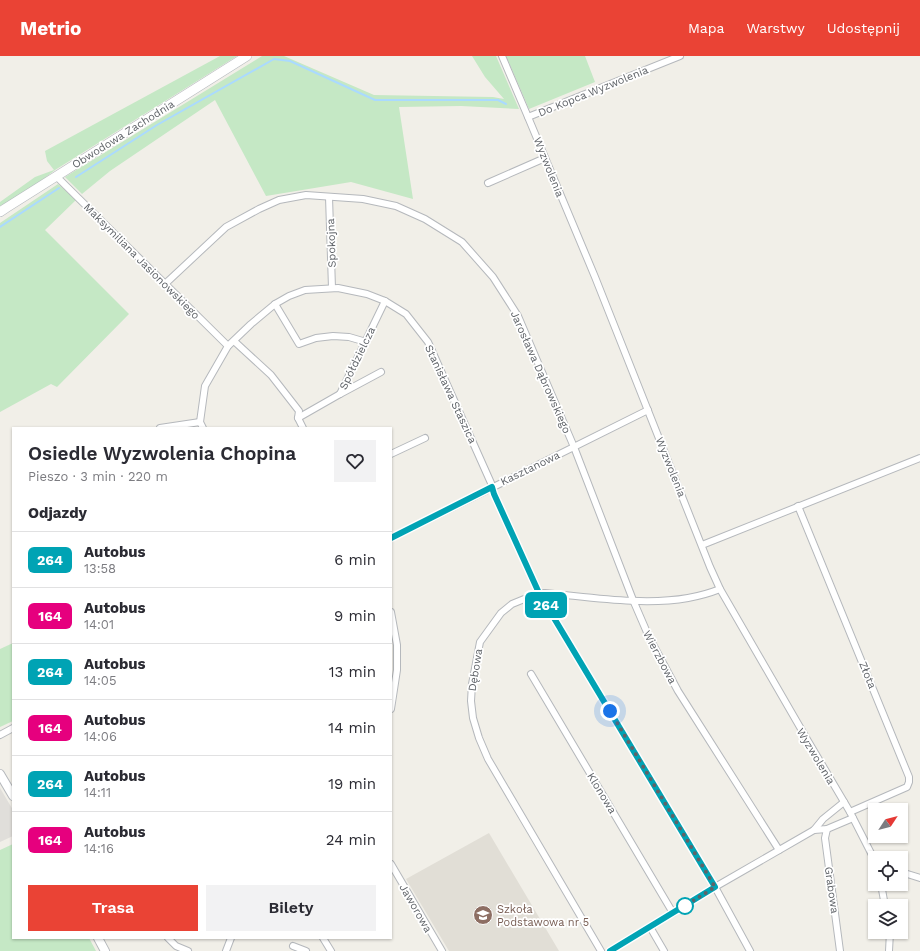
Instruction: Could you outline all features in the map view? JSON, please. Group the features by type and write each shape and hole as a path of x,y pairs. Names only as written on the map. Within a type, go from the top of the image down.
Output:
{"main road":[{"name":"Obwodowa Zachodnia","path":"0,212 247,56"}],"street":[{"name":"Wyzwolenia","path":"502,56 594,277 720,589 850,812 870,851"},
{"name":"Do Kopca Wyzwolenia","path":"528,117 680,56"},
{"path":"488,183 545,158"},
{"name":"Maksymiliana Jasionowskiego","path":"56,176 228,346"},
{"name":"Jarosława Dąbrowskiego","path":"165,284 226,227 279,200 306,195 363,199 396,206 425,219 462,242 493,277 518,316 574,447"},
{"name":"Spokojna","path":"329,197 332,288"},
{"name":"Stanisława Staszica","path":"200,422 205,386 228,346 275,304 289,296 305,290 338,288 367,294 386,301 406,314 428,342 539,593 715,887 750,951"},
{"name":"Spółdzielcza","path":"298,418 340,394 386,301"},
{"path":"275,304 299,344 316,338 333,336 349,336 366,342"},
{"path":"234,340 271,375 299,411 298,418 302,427"},
{"path":"340,394 381,372"},
{"name":"Kasztanowa","path":"392,537 648,410"},
{"path":"167,427 200,422 202,427"},
{"path":"392,454 425,438"},
{"name":"Wierzbowa","path":"574,447 633,600 649,637 678,691 779,850"},
{"path":"702,545 920,458"},
{"name":"Złota","path":"798,506 909,777 907,788 850,812"},
{"name":"Dębowa","path":"601,951 488,759 479,738 473,718 471,701 472,684 480,642 501,613 512,604 539,593 654,601 686,598 720,589"},
{"path":"392,618 397,645 397,670 392,702"},
{"name":"Klonowa","path":"531,674 673,912"},
{"path":"0,735 12,729"},
{"path":"0,774 12,794"},
{"path":"610,951 715,887 814,830 823,819 844,802"},
{"path":"814,830 827,829 853,818"},
{"name":"Grabowa","path":"827,829 825,838 840,951"},
{"name":"Jaworowa","path":"392,866 442,951"},
{"path":"908,874 920,878"},
{"path":"650,927 664,951"},
{"path":"99,939 105,951"},
{"path":"169,939 176,946 188,951"},
{"path":"226,951 231,939"},
{"path":"324,939 331,951"},
{"path":"889,951 890,939"},
{"path":"293,946 306,951"}],"shaded area":[{"path":"0,788 12,808 12,836 0,842"},
{"name":"Szkoła Podstawowa nr 5","path":"489,833 559,951 449,951 406,879"}],"green space":[{"path":"220,56 237,56 55,170 0,208 0,202 35,177 54,170 47,161 45,151"},
{"path":"262,56 284,56 374,95 493,97 504,99 485,77 472,56 496,56 519,109 461,106 399,107 413,199 351,182 266,196 215,100 110,171 82,194 65,177"},
{"path":"506,56 585,56 595,82 529,109"},
{"path":"58,184 76,200 45,230 129,314 57,387 51,384 0,412 0,223"},
{"path":"12,643 12,721 0,727 0,649"},
{"path":"12,844 12,939 90,939 96,951 0,951 0,850"}],"waterway":[{"path":"76,177 157,125 274,59 290,61 375,100 498,100 506,104"},
{"path":"0,227 59,188"}],"bus line":[{"name":"264","path":"392,537 492,487 539,593 715,887 610,951"}],"place":[{"name":"Szkoła Podstawowa nr 5","path":"483,915"}],"route":[{"path":"610,711 715,887 685,906"}]}
